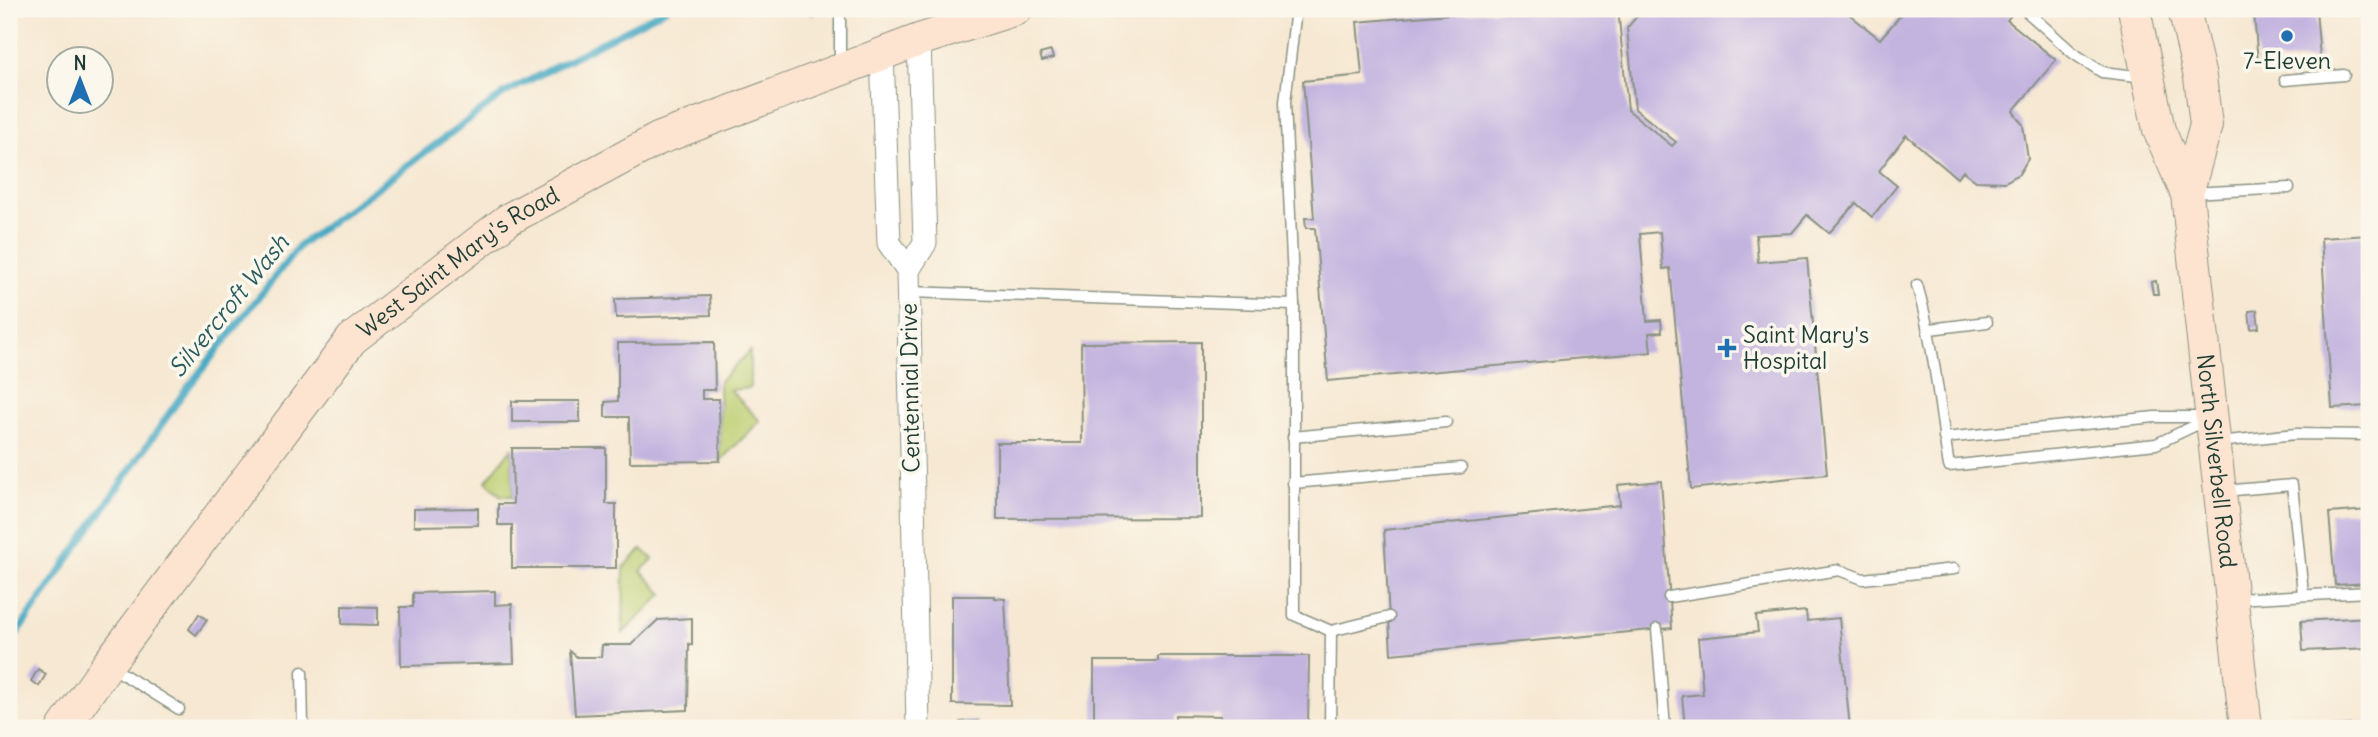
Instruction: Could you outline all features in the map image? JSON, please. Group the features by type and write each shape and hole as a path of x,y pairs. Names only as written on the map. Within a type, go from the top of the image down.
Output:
{"main road":[{"name":"West Saint Mary's Road","path":"63,728 107,664 352,340 509,219 658,139 919,40 1016,9"},
{"name":"North Silverbell Road","path":"2134,9 2159,130 2187,194 2246,728"},
{"name":"North Silverbell Road","path":"2184,9 2200,77 2206,125 2187,194"}],"street":[{"path":"908,281 925,243 919,40"},
{"name":"Centennial Drive","path":"883,54 889,243 908,281 918,728"}],"lane":[{"path":"840,9 841,69"},
{"path":"1296,9 1285,102 1294,305 1294,615 1331,631 1389,617"},
{"path":"2024,9 2073,53 2102,72 2150,77"},
{"path":"2285,80 2344,75"},
{"path":"2187,194 2290,188"},
{"path":"908,281 1294,305"},
{"path":"1917,285 1930,329 1949,466 2156,444 2214,429"},
{"path":"1930,329 1987,322"},
{"path":"1944,438 2155,417 2214,429 2369,435"},
{"path":"1293,437 1446,422"},
{"path":"1293,483 1461,468"},
{"path":"2220,491 2292,485 2302,594"},
{"path":"1669,597 1839,570 1863,579 1954,569"},
{"path":"2232,599 2369,592"},
{"path":"1657,629 1665,728"},
{"path":"1330,728 1331,631"},
{"path":"107,664 179,709"},
{"path":"302,672 303,728"}],"green space":[{"path":"750,351 750,388 730,390 760,421 720,461 719,382"},
{"path":"512,448 513,496 501,496 486,481"},
{"path":"642,549 653,559 641,571 663,594 623,633 624,567"}],"building":[{"path":"1508,9 1618,9 1628,110 1672,146 1676,142 1635,109 1627,28 1643,9 1852,9 1850,15 1880,39 1906,9 2016,9 2007,20 2056,60 2013,111 2023,125 2028,159 2019,174 2005,182 1976,181 1963,171 1957,178 1906,135 1879,171 1897,186 1872,217 1856,203 1829,233 1807,215 1792,233 1756,235 1758,262 1807,258 1827,474 1691,489 1670,268 1663,269 1660,232 1640,234 1647,321 1661,320 1662,332 1649,333 1651,352 1328,381 1315,228 1306,228 1305,218 1314,218 1303,81 1362,75 1357,22"},
{"name":"7-Eleven","path":"2262,9 2316,9 2320,58 2258,63 2254,13 2262,12"},
{"path":"1051,51 1053,58 1042,61 1040,54"},
{"path":"2369,235 2369,406 2332,408 2321,238"},
{"path":"2156,281 2158,294 2153,294 2151,282"},
{"path":"710,296 711,315 616,318 615,299"},
{"path":"2257,310 2259,328 2251,329 2249,311"},
{"path":"714,342 715,390 702,390 702,399 719,399 720,461 630,462 629,417 605,417 605,402 618,401 618,343"},
{"path":"1201,342 1201,518 997,519 997,443 1082,443 1081,343"},
{"path":"512,401 580,401 580,422 512,422"},
{"path":"512,448 606,448 606,504 616,504 616,568 512,568 512,525 498,525 498,504 513,504"},
{"path":"1661,481 1672,628 1391,654 1384,530 1620,505 1618,485"},
{"path":"478,508 478,525 414,526 414,509"},
{"path":"2369,510 2369,583 2335,585 2329,513"},
{"path":"495,591 495,605 512,604 514,663 401,666 400,607 413,607 413,593"},
{"path":"952,596 995,596 1005,599 1010,705 952,704"},
{"path":"342,606 378,607 378,625 342,624"},
{"path":"1806,611 1807,621 1839,618 1850,728 1685,728 1682,696 1703,694 1698,638 1758,632 1756,616"},
{"path":"199,614 207,620 196,635 189,629"},
{"path":"2369,617 2369,648 2303,651 2301,621"},
{"path":"692,618 688,710 575,715 570,651 577,657 601,657 602,645 631,645 658,620"},
{"path":"1158,656 1309,656 1308,728 1221,728 1221,716 1175,715 1175,728 1094,728 1094,661 1158,661"},
{"path":"38,669 46,674 39,686 31,681"},
{"path":"978,721 978,728 960,728 960,722"},
{"path":"2358,724 2359,728 2329,728 2329,726"}],"waterway":[{"name":"Silvercroft Wash","path":"9,645 182,395 300,245 505,93 666,9"}],"place":[{"name":"7-Eleven","path":"2287,36"},
{"name":"Saint Mary's Hospital","path":"1727,348"}]}
